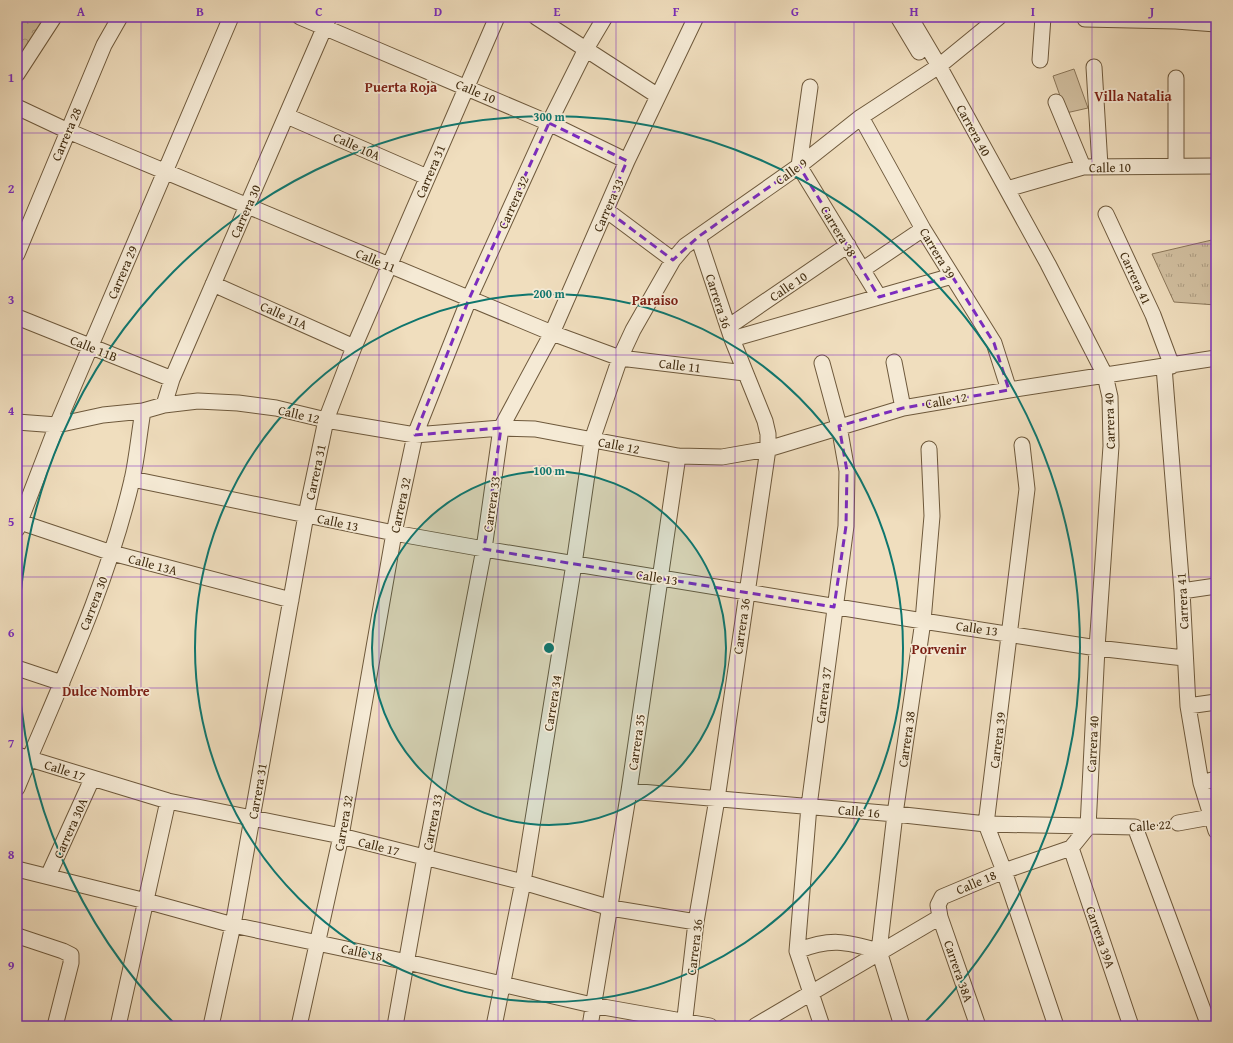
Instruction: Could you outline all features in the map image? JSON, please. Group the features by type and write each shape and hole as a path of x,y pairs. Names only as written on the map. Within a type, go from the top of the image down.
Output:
{"street":[{"path":"17,74 54,17"},
{"name":"Carrera 28","path":"17,254 104,45 120,17"},
{"name":"Carrera 29","path":"18,524 57,425 231,17"},
{"name":"Calle 10","path":"300,17 327,22 466,87 549,123 627,161"},
{"name":"Carrera 31","path":"211,1026 233,925 306,515 326,420 354,347 497,17"},
{"path":"536,17 658,96"},
{"name":"Carrera 32","path":"299,1026 319,943 341,836 394,533 414,435 469,299 549,123 586,49 605,17"},
{"name":"Carrera 33","path":"395,1026 425,857 484,549 501,428 552,333 627,161 696,17"},
{"name":"Carrera 40","path":"898,17 934,68 1007,189 1106,375 1110,397 1111,446 1097,648 1088,826"},
{"name":"Carrera 40","path":"910,17 934,68"},
{"name":"Calle 9","path":"620,358 646,306 673,260 685,246 799,166 862,117 934,68 999,17"},
{"path":"1040,60 1043,17"},
{"path":"1086,19 1176,19 1216,24"},
{"name":"Carrera 30","path":"164,406 172,379 327,22"},
{"path":"1094,67 1100,166"},
{"path":"1176,78 1176,166"},
{"path":"799,166 810,87"},
{"path":"1056,102 1083,167"},
{"name":"Calle 11","path":"17,107 68,130 469,299 552,333 620,358 745,373"},
{"name":"Calle 10A","path":"287,116 427,177"},
{"name":"Carrera 39","path":"862,117 923,229 994,343 1008,390"},
{"name":"Carrera 38","path":"799,166 879,297"},
{"name":"Calle 10","path":"1007,189 1083,167 1216,166"},
{"path":"606,210 673,260"},
{"name":"Carrera 41","path":"1106,214 1153,315 1168,367 1188,706 1201,783 1214,824"},
{"path":"862,270 923,229"},
{"name":"Carrera 36","path":"684,1024 696,922 717,799 768,449 768,434 765,421 730,333 698,236"},
{"name":"Calle 10","path":"730,333 848,245"},
{"path":"730,333 879,297 952,276"},
{"name":"Calle 11A","path":"214,284 354,347"},
{"name":"Calle 11B","path":"17,317 172,379"},
{"name":"Carrera 34","path":"494,1026 523,882 574,564 592,440 620,358"},
{"name":"Calle 12","path":"17,422 57,425 103,415 143,411 198,401 238,403 276,408 326,420 414,435 501,428 535,429 678,456 722,457 768,449 839,426 903,408 1008,390 1168,367 1216,358"},
{"path":"894,362 903,408"},
{"name":"Carrera 37","path":"822,363 839,426 847,471 846,526 834,607 809,806 797,951 822,1026"},
{"name":"Carrera 30","path":"17,788 23,756 62,683 112,553 132,479 143,411"},
{"name":"Carrera 39","path":"1022,444 1027,489 986,824 1004,871 1056,1026"},
{"name":"Carrera 38","path":"902,1026 878,952 895,814 923,621 932,516 929,449"},
{"name":"Carrera 35","path":"590,1026 592,1005 611,908 630,791 678,456"},
{"name":"Calle 13","path":"132,479 394,533 484,549 923,621 1010,633 1097,648 1184,658"},
{"name":"Calle 13A","path":"18,524 112,553 292,600"},
{"path":"1182,591 1216,586"},
{"path":"17,668 62,683"},
{"path":"1188,706 1216,702"},
{"name":"Calle 17","path":"23,756 92,779 168,801 341,836 523,882 611,908 696,922"},
{"name":"Carrera 30A","path":"48,876 92,779"},
{"path":"1201,783 1216,779"},
{"name":"Calle 16","path":"630,791 809,806 986,824 1088,826"},
{"path":"118,1026 168,801"},
{"name":"Calle 22","path":"1178,823 1214,824"},
{"path":"1071,848 1088,826"},
{"name":"Calle 22","path":"1088,826 1135,827"},
{"path":"1135,827 1209,1026"},
{"name":"Calle 18","path":"940,917 938,905 942,897 1004,871 1071,848"},
{"name":"Carrera 39A","path":"1071,848 1131,1026"},
{"name":"Calle 18","path":"17,869 146,901 233,925 407,962 592,1005 684,1024 710,1026"},
{"path":"756,1026 878,952 940,917"},
{"name":"Carrera 38A","path":"940,917 978,1026"},
{"path":"18,936 71,955 55,1026"},
{"path":"797,951 812,945 835,941 859,945 878,952"}],"path":[{"name":"Calle 22","path":"1135,827 1178,823"}],"highlighted area":[{"path":"549,123 627,161 606,210 673,260 698,237 799,166 879,297 952,276 994,343 1009,390 903,408 839,426 847,471 846,526 834,607 484,549 501,428 415,435 469,299"}],"green space":[{"path":"17,17 54,17 17,74"},
{"path":"1074,69 1088,108 1066,113 1053,76"},
{"path":"1216,239 1216,305 1174,302 1152,254"}],"district":[{"name":"Puerta Roja","path":"401,87"},
{"name":"Villa Natalia","path":"1133,96"},
{"name":"Paraiso","path":"655,300"},
{"name":"Porvenir","path":"939,649"},
{"name":"Dulce Nombre","path":"106,691"}]}
